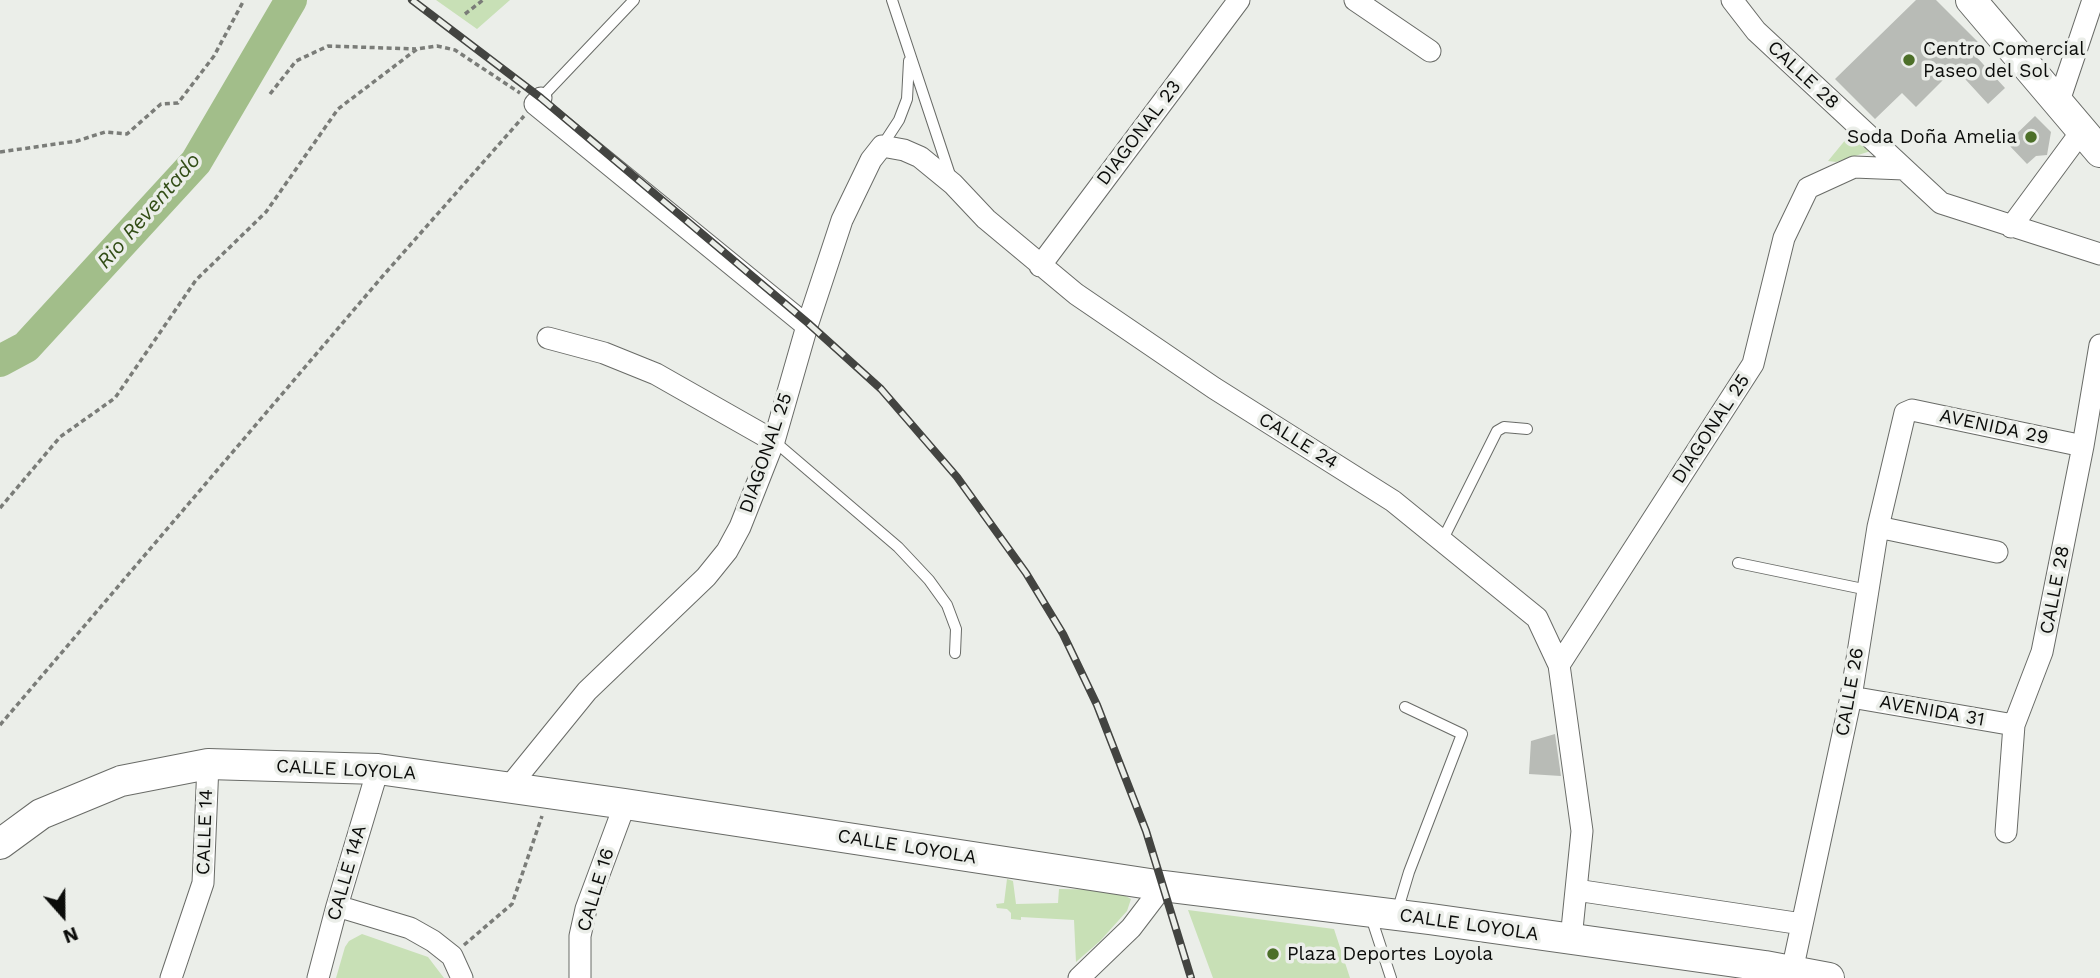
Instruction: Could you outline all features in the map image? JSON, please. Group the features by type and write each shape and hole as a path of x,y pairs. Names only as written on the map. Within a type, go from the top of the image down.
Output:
{"main road":[{"path":"1971,0 2091,142"},
{"name":"CALLE LOYOLA","path":"0,844 41,814 121,780 208,764 378,769 1163,886 1382,912 1829,978"}],"street":[{"name":"DIAGONAL 23","path":"1040,266 1239,0"},
{"path":"1354,0 1430,51"},
{"name":"CALLE 28","path":"1731,0 1756,31 1941,203 2100,254"},
{"path":"2058,104 2093,14"},
{"path":"538,101 807,326"},
{"path":"2011,227 2091,142"},
{"path":"881,146 904,150 920,157 953,184"},
{"name":"DIAGONAL 25","path":"509,787 587,691 706,577 727,551 740,527 774,441 807,326 842,220 871,160 881,146"},
{"name":"DIAGONAL 25","path":"1559,665 1753,364 1784,239 1808,188 1854,167 1904,169"},
{"name":"CALLE 24","path":"953,184 986,219 1076,294 1214,388 1393,500 1537,618 1559,665 1582,831 1571,939"},
{"path":"548,338 604,353 656,374 774,441"},
{"name":"CALLE 28","path":"2006,832 2014,725 2042,652 2100,345"},
{"name":"AVENIDA 29","path":"1905,413 1912,410 2083,446"},
{"name":"CALLE 26","path":"1792,971 1851,696 1878,527 1905,413"},
{"path":"1878,527 1997,552"},
{"name":"AVENIDA 31","path":"1851,696 2014,725"},
{"name":"CALLE 14","path":"171,978 203,883 208,764"},
{"name":"CALLE 14A","path":"318,978 378,769"},
{"name":"CALLE 16","path":"580,978 580,936 586,909 625,804"},
{"path":"1079,978 1131,928 1163,886"},
{"path":"1576,890 1802,924"},
{"path":"337,906 410,928 433,941 452,956 463,978"}],"lane":[{"path":"538,101 634,0"},
{"name":"CALLE 24","path":"891,0 953,184"},
{"name":"DIAGONAL 25","path":"881,146 899,120 907,99 909,54"},
{"path":"1442,541 1497,431 1504,427 1527,429"},
{"path":"774,441 898,547 929,580 947,605 956,629 955,653"},
{"path":"1738,563 1868,590"},
{"path":"1391,978 1382,912 1418,846 1462,734 1405,707"}],"path":[{"path":"0,152 77,141 105,132 127,134 162,104 178,103 214,56 244,0"},
{"path":"465,15 483,0"},
{"path":"0,725 372,289 538,101 455,50 437,46 417,49 328,47 296,61 270,94"},
{"path":"0,509 60,437 115,398 196,280 266,212 338,108 417,49"},
{"path":"452,956 512,904 550,793"}],"green space":[{"path":"436,0 510,0 477,29"},
{"path":"1856,127 1874,150 1836,162 1828,161"},
{"path":"1007,879 1013,881 1016,904 1058,903 1059,889 1115,890 1131,899 1127,911 1100,941 1076,962 1074,920 1021,917 1021,920 1011,919 1011,913 1007,909 997,908 996,904 1004,903"},
{"name":"Plaza Deportes Loyola","path":"1188,910 1334,929 1350,978 1213,978"},
{"path":"362,934 428,957 444,978 336,978 345,947 349,941"}],"building":[{"name":"Centro Comercial Paseo del Sol","path":"1916,0 1936,0 1980,44 1972,52 2005,88 1988,104 1955,68 1916,107 1902,93 1875,119 1835,79"},
{"name":"Soda Doña Amelia","path":"2035,116 2051,132 2047,155 2036,156 2027,164 2007,143"},
{"path":"1555,734 1561,776 1529,774 1531,741"}],"waterway":[{"name":"Rio Reventado","path":"0,361 26,347 196,162 291,0"}],"railway":[{"path":"412,0 541,98 808,323 881,389 957,477 1026,573 1063,634 1097,705 1146,831 1191,978"}],"place":[{"name":"Centro Comercial Paseo del Sol","path":"1909,60"},
{"name":"Soda Doña Amelia","path":"2031,137"},
{"name":"Plaza Deportes Loyola","path":"1273,954"}]}
